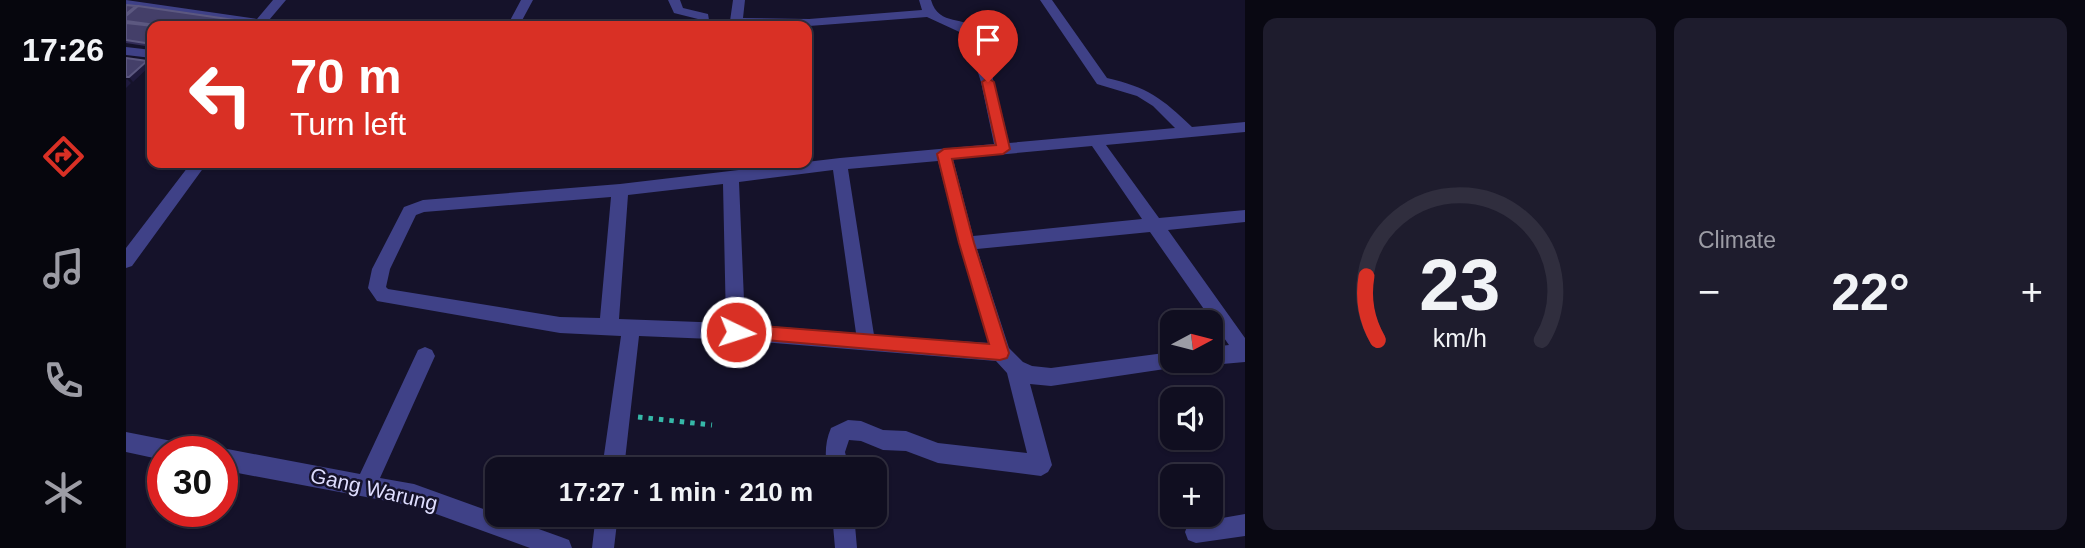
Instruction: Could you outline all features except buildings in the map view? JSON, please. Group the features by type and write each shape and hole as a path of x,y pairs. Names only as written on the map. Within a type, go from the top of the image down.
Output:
{"street":[{"path":"262,21 280,0"},
{"path":"516,21 527,0"},
{"path":"674,0 678,10 704,17 704,21"},
{"path":"736,21 739,0"},
{"path":"1046,0 1102,81 1130,86 1149,94 1188,132"},
{"path":"126,4 234,21"},
{"path":"812,22 874,19 927,6 939,21 965,28 972,33 988,82 1003,149"},
{"path":"126,51 147,53"},
{"path":"812,167 1245,127"},
{"path":"1096,140 1245,352 1223,355"},
{"path":"944,154 1000,353 1016,368 1031,375 1051,377 1160,362"},
{"path":"840,164 866,341"},
{"path":"126,261 195,168"},
{"path":"804,168 620,190 443,204 414,209 382,269 377,288 383,296 560,326 736,332 1000,353"},
{"path":"731,176 736,332"},
{"path":"609,326 620,190"},
{"path":"967,243 1245,216"},
{"path":"126,235 145,236"},
{"path":"615,457 631,327"},
{"path":"366,485 425,356"},
{"path":"836,457 838,435 848,430 861,430 883,440 906,441 938,453 1041,465 1016,368"},
{"path":"127,445 147,448"},
{"name":"Gang Warung","path":"238,462 414,495 561,548"},
{"path":"1196,532 1245,524"},
{"path":"603,548 605,527"},
{"path":"844,527 846,548"}],"path":[{"path":"620,415 712,425"}],"route":[{"path":"736,332 1000,353 944,154 1003,149 988,82"}]}
